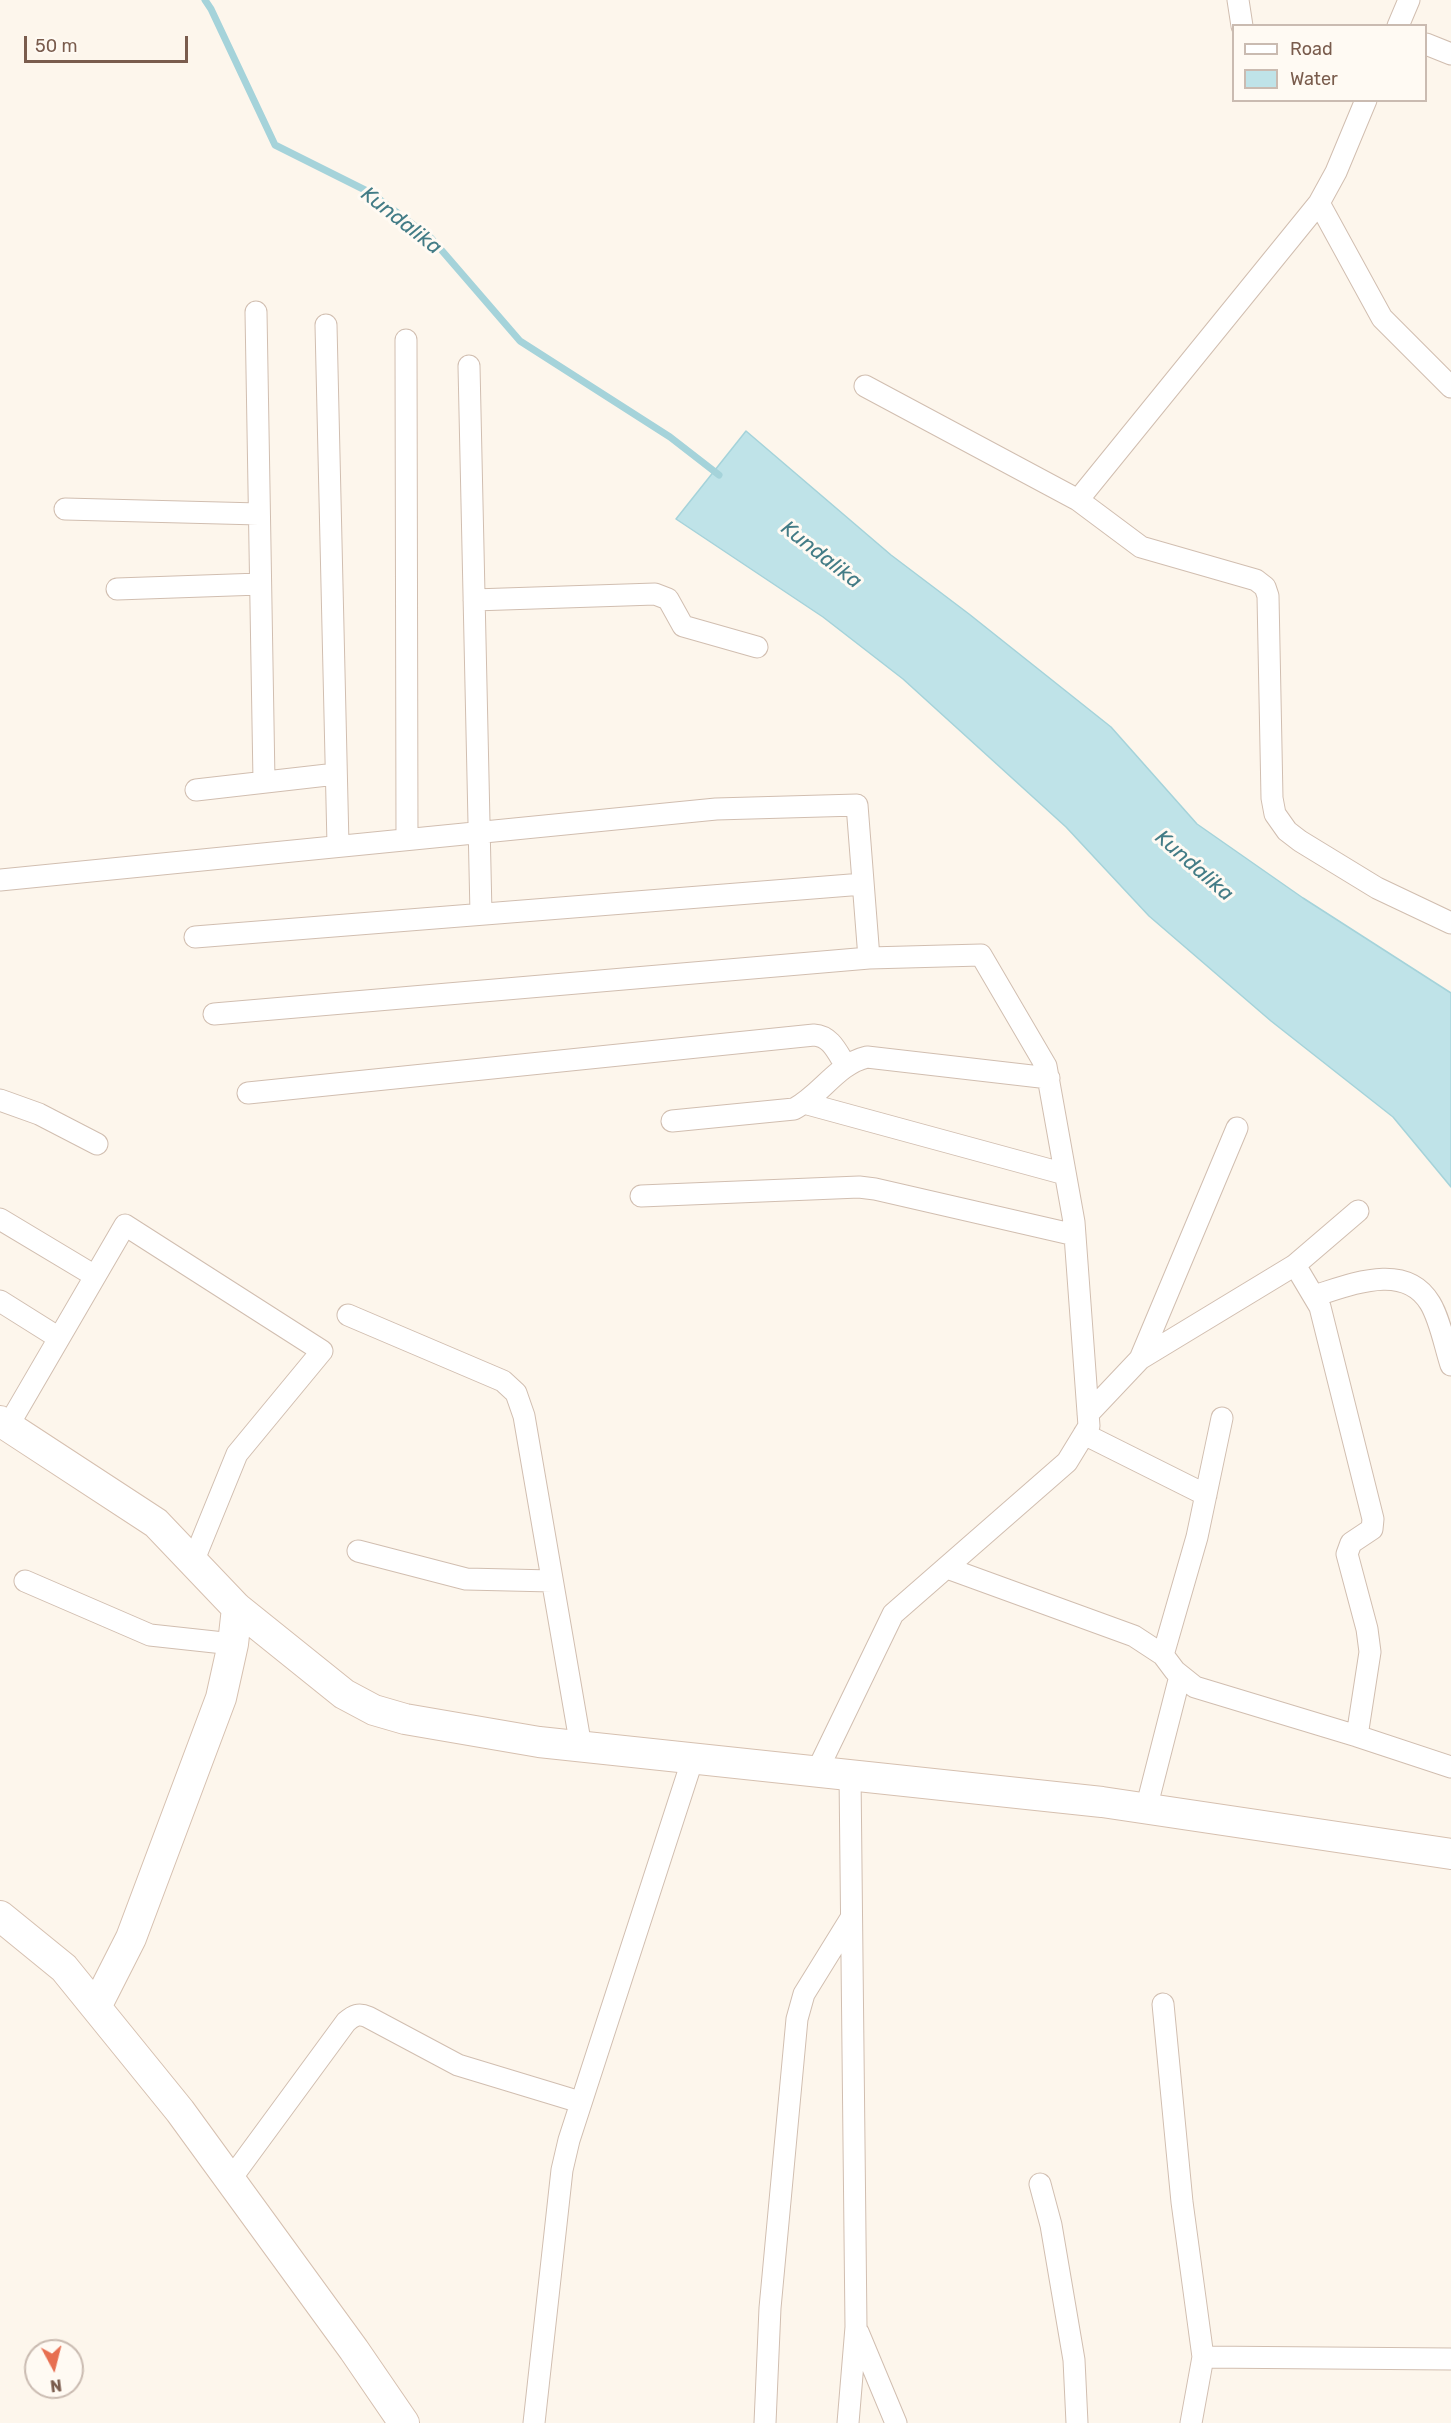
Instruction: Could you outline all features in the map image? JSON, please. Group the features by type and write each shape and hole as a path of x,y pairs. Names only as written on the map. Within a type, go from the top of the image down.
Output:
{"street":[{"path":"1238,0 1242,24"},
{"path":"1399,24 1409,0"},
{"path":"1427,45 1451,54"},
{"path":"1078,500 1319,203 1336,172 1364,102"},
{"path":"1319,203 1382,318 1451,387"},
{"path":"256,312 264,781"},
{"path":"326,325 338,845"},
{"path":"406,340 407,838"},
{"path":"469,366 481,914"},
{"path":"865,386 1078,500 1141,548 1256,580 1265,587 1268,596 1272,798 1275,814 1287,831 1300,841 1377,888 1451,923"},
{"path":"65,509 259,514"},
{"path":"117,589 260,584"},
{"path":"474,600 655,594 668,599 683,626 757,647"},
{"path":"195,790 336,774"},
{"path":"0,880 716,809 857,805 869,958"},
{"path":"195,938 863,884"},
{"path":"214,1014 869,958 981,955 1046,1066 1075,1235 1086,1424"},
{"path":"248,1093 814,1035 827,1038 846,1066"},
{"path":"672,1121 786,1110 804,1103 856,1060 877,1057 1048,1078"},
{"path":"0,1100 33,1111 96,1144"},
{"path":"804,1103 1065,1174"},
{"path":"817,1771 893,1614 1067,1462 1086,1424 1140,1359 1237,1128"},
{"path":"641,1196 875,1188 1075,1235"},
{"path":"1140,1359 1295,1265 1358,1211"},
{"path":"0,1218 95,1276"},
{"path":"193,1562 237,1454 322,1351 125,1225 59,1338 4,1424 156,1522 193,1562 237,1608 344,1694 374,1710 405,1719 539,1742 850,1774 1146,1809 1451,1854"},
{"path":"1295,1265 1320,1307 1373,1520 1372,1529 1351,1543 1347,1554 1367,1629 1370,1652 1357,1736"},
{"path":"1314,1296 1365,1280 1388,1279 1406,1283 1421,1292 1431,1304 1451,1365"},
{"path":"0,1301 59,1338"},
{"path":"348,1316 503,1381 516,1393 524,1416 581,1747"},
{"path":"1163,1655 1197,1537 1222,1418"},
{"path":"1086,1424 1206,1495"},
{"path":"357,1551 466,1579 552,1581"},
{"path":"947,1568 1134,1636 1163,1655 1180,1676 1195,1687 1451,1767"},
{"path":"25,1581 150,1635 233,1644"},
{"path":"96,2007 131,1938 220,1698 233,1644 237,1608"},
{"path":"1146,1809 1180,1676"},
{"path":"534,2423 562,2170 580,2102 702,1759"},
{"path":"848,2423 856,2327 850,1774"},
{"path":"0,1916 64,1968 180,2111 404,2423"},
{"path":"765,2423 771,2308 797,2019 804,1994 851,1918"},
{"path":"1163,2004 1182,2202 1203,2357 1191,2423"},
{"path":"230,2180 346,2022 353,2016 361,2014 458,2065 580,2102"},
{"path":"1040,2184 1051,2225 1074,2360 1077,2384 1077,2423"},
{"path":"856,2327 896,2423"},
{"path":"1203,2357 1451,2359"}],"water":[{"path":"746,431 891,555 1111,727 1197,824 1303,898 1451,993 1451,1187 1393,1117 1271,1021 1149,916 1066,827 903,679 823,617 676,519"}],"waterway":[{"name":"Kundalika","path":"205,0 275,145 371,193 431,238 520,341 670,437 719,475"}]}
